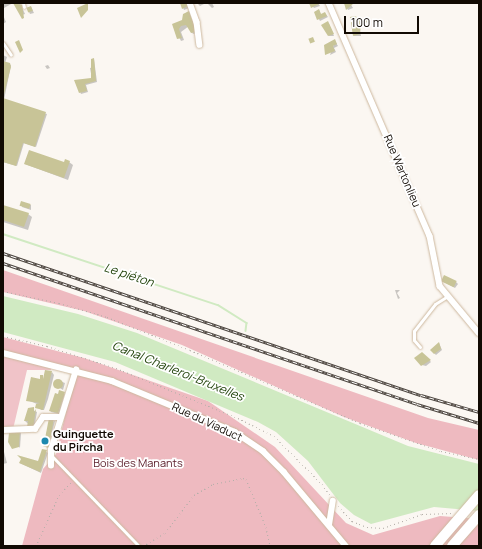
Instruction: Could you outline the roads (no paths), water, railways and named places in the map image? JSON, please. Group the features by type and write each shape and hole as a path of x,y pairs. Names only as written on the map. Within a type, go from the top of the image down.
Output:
{"highway":[{"path":"435,546 479,495"},
{"path":"452,546 479,515"}],"street":[{"path":"190,3 197,22 200,45"},
{"name":"Rue Wartonlieu","path":"329,3 430,236 440,286 479,333"},
{"name":"Rue du Viaduct","path":"3,353 76,370 112,381 235,432 263,451 346,546"},
{"path":"51,466 51,456 60,416 76,370"},
{"path":"3,430 35,430 43,416 60,416"},
{"path":"329,525 334,501"}],"lane":[{"path":"3,43 11,55"},
{"path":"420,347 414,340 414,331 435,304 449,295"},
{"path":"51,456 139,546"}],"water":[{"name":"Canal Charleroi-Bruxelles","path":"3,296 78,314 137,333 408,446 479,464 479,511 434,507 371,524 354,515 340,503 308,461 276,432 258,422 115,362 3,332"}],"waterway":[{"name":"Le piéton","path":"3,234 218,305 247,323 246,331"}],"railway":[{"path":"3,253 421,395 479,412"},
{"path":"3,263 417,404 479,423"}],"place":[{"name":"Guinguette du Pircha","path":"45,441"}],"park label":[{"name":"Bois des Manants","path":"138,463"}]}
